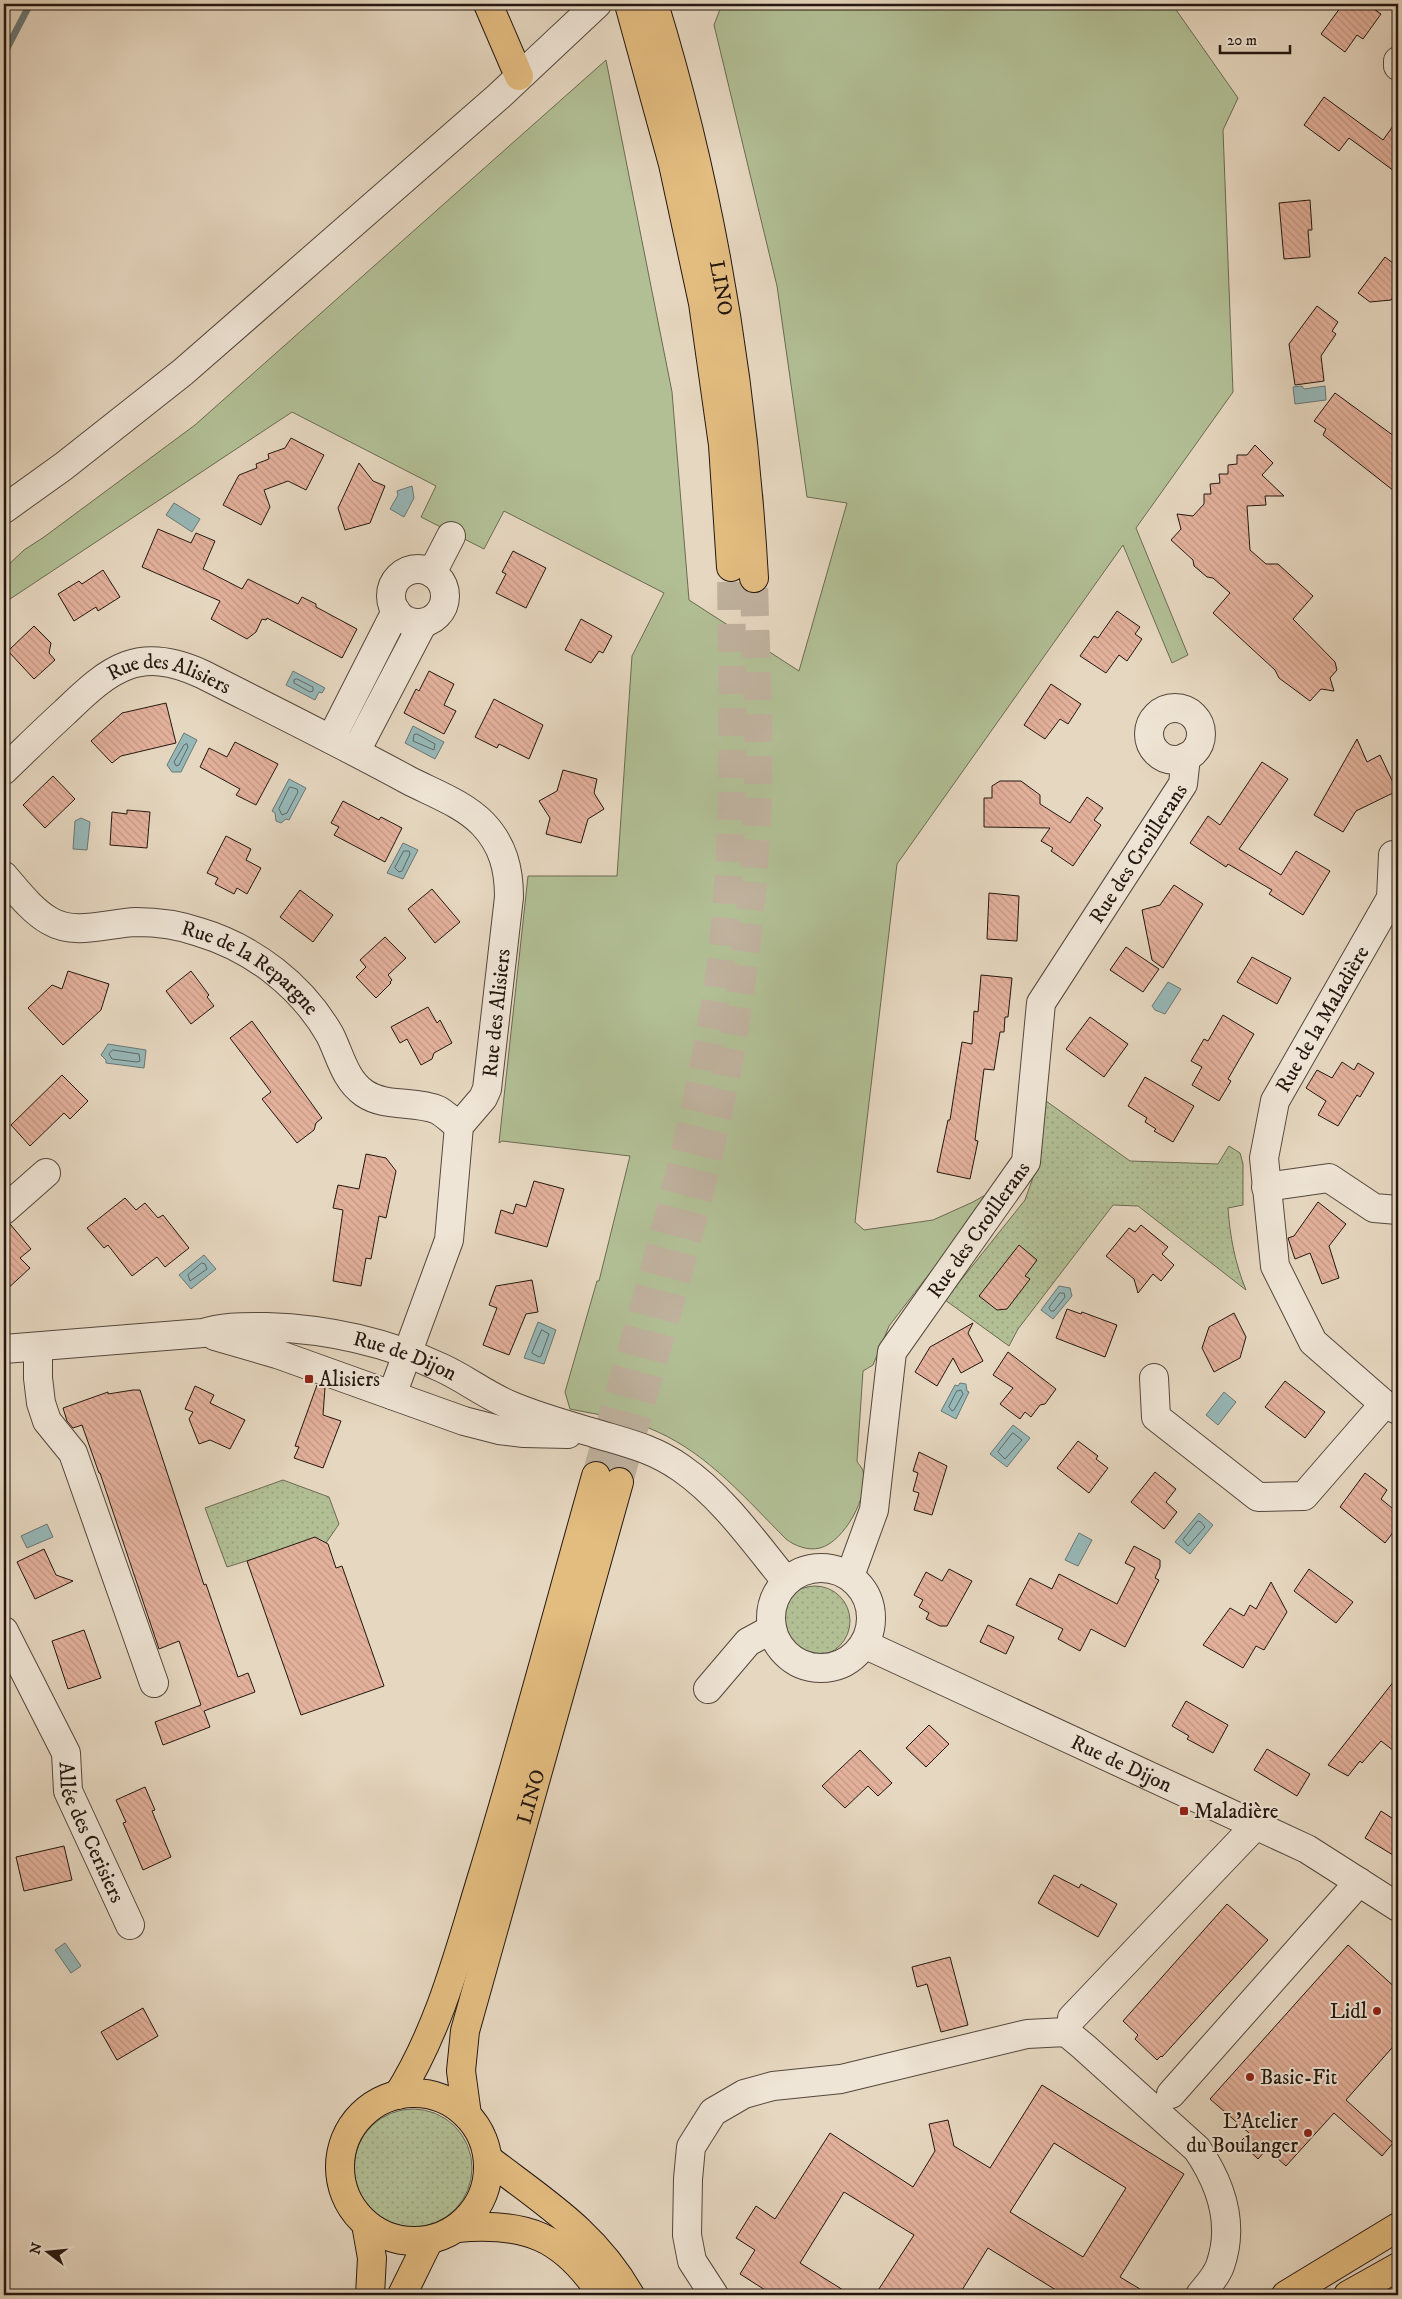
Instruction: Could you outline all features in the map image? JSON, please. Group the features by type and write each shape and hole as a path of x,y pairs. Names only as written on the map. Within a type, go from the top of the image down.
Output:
{"main road":[{"path":"488,4 519,76"},
{"name":"LINO","path":"629,4 673,164 703,303 742,573 743,437 724,297 712,229 677,80 654,4"},
{"name":"LINO","path":"398,2095 431,2034 448,1985 607,1479 466,2031 461,2072 467,2115"},
{"name":"LINO","path":"422,2094 446,2100 467,2115 481,2135 488,2160 487,2182 473,2212 457,2228 429,2240 400,2241 382,2234 366,2224 344,2193 340,2168 342,2150 349,2132 365,2112 386,2099 398,2095 422,2094"},
{"path":"488,2160 552,2206 581,2231 608,2261 630,2295"},
{"name":"LINO","path":"366,2224 372,2258 370,2295"},
{"path":"457,2228 482,2226 511,2227 537,2235 570,2255 602,2295"},
{"path":"1286,2295 1398,2227"},
{"path":"402,2295 429,2240"},
{"path":"1348,2295 1398,2267"}],"street":[{"path":"4,509 64,466 183,372 499,96 597,4"},
{"path":"1398,61 1398,66"},
{"path":"432,572 451,536"},
{"path":"415,570 432,572 443,586 444,603 435,618 423,623 410,622 396,611 392,594 399,578 415,570"},
{"path":"330,739 396,611"},
{"path":"356,752 423,623"},
{"name":"Rue des Alisiers","path":"4,770 94,684 119,668 141,662 167,662 180,664 356,752 474,816 491,834 504,857 509,883 508,912 487,1089 483,1098 459,1126"},
{"name":"Rue des Croillerans","path":"850,1576 874,1510 892,1352 1026,1162 1041,1003 1183,784 1186,757"},
{"name":"Rue de la Maladière","path":"1154,1378 1156,1417 1258,1497 1304,1496 1391,1407 1313,1342 1275,1266 1264,1158 1275,1101 1391,898 1393,855"},
{"name":"Rue de la Repargne","path":"4,876 43,916 58,925 76,928 127,922 159,923 204,933 250,954 285,980 306,1002 330,1035 350,1079 364,1093 384,1102 439,1111 459,1126"},
{"path":"392,1395 449,1240 459,1126"},
{"path":"4,1210 46,1173"},
{"path":"1266,1187 1329,1178 1374,1208 1398,1210"},
{"name":"Rue de Dijon","path":"4,1349 204,1333 219,1328 250,1327 312,1330 360,1339 408,1353 444,1369 512,1406 657,1452 699,1481 726,1509 786,1581"},
{"name":"Rue de Dijon","path":"204,1333 277,1354 392,1395 428,1410 499,1430 524,1433 596,1434"},
{"path":"38,1347 38,1378 41,1403 47,1421 73,1453 154,1683"},
{"path":"817,1567 834,1569 850,1576 861,1586 868,1600 871,1622 864,1644 853,1657 838,1666 821,1669 804,1666 790,1658 778,1645 772,1629 771,1612 776,1595 786,1581 801,1572 817,1567"},
{"path":"708,1689 748,1642 772,1629"},
{"name":"Allée des Cerisiers","path":"4,1631 66,1753 68,1791 130,1925"},
{"name":"Rue de Dijon","path":"864,1644 1307,1849 1398,1907"},
{"path":"1072,2018 1256,1825"},
{"path":"1171,2094 1358,1882"},
{"path":"714,2295 692,2261 687,2234 688,2179 691,2147 713,2112 744,2094 766,2088 841,2079 1028,2034 1050,2032 1066,2032 1084,2047 1197,2149 1210,2167 1226,2209 1226,2229 1220,2267 1200,2295"}],"green space":[{"path":"722,4 1172,4 1238,98 1223,130 1233,392 1136,528 1188,655 1172,663 1123,545 897,864 855,1222 864,1230 933,1220 973,1202 994,1190 889,1326 873,1365 863,1371 857,1461 863,1471 863,1492 853,1516 838,1537 829,1544 815,1549 793,1544 786,1539 742,1494 711,1466 677,1442 637,1424 570,1409 565,1392 597,1281 599,1281 630,1156 502,1141 499,1143 528,876 617,876 632,656 664,593 504,511 484,549 421,517 436,486 292,412 4,603 4,569 24,550 195,425 606,60 672,392 689,600 799,671 847,503 807,497 777,286 714,25"},
{"path":"1046,1101 1130,1161 1218,1164 1229,1146 1240,1153 1243,1164 1243,1205 1228,1208 1234,1250 1246,1290 1138,1206 1113,1205 1018,1329 1009,1346 945,1300 1025,1200 1037,1166 1042,1141"},
{"path":"283,1480 329,1497 339,1524 326,1543 317,1539 227,1567 205,1508"},
{"path":"815,1586 834,1592 844,1602 850,1621 844,1640 834,1650 815,1656 796,1650 786,1640 780,1621 786,1602 796,1592"},
{"path":"413,2109 435,2114 446,2119 462,2135 467,2146 472,2168 467,2190 462,2201 446,2217 435,2222 413,2227 391,2222 380,2217 364,2201 359,2190 354,2168 359,2146 364,2135 380,2119 391,2114"}],"water":[{"path":"1302,386 1304,389 1325,386 1326,400 1295,404 1293,387"},
{"path":"412,486 414,498 404,517 390,509 398,495 397,491"},
{"path":"174,503 200,519 192,532 166,515"},
{"path":"293,671 325,688 322,693 319,692 315,700 286,685"},
{"path":"413,726 444,742 435,759 405,743"},
{"path":"184,733 197,740 181,772 172,772 167,765"},
{"path":"289,779 306,788 289,820 286,819 281,823 276,821 275,813 272,811"},
{"path":"81,818 90,822 87,850 73,849 75,821"},
{"path":"403,843 418,850 403,879 387,873"},
{"path":"1168,982 1181,989 1165,1014 1155,1010 1152,1006"},
{"path":"108,1044 146,1050 144,1068 106,1063 106,1060 101,1055"},
{"path":"204,1255 216,1269 191,1289 179,1275"},
{"path":"1059,1286 1070,1288 1072,1296 1053,1319 1041,1310"},
{"path":"538,1322 556,1330 544,1364 524,1358"},
{"path":"960,1383 966,1384 967,1391 969,1392 956,1419 941,1411 955,1385 958,1386"},
{"path":"1224,1392 1236,1402 1218,1425 1206,1415"},
{"path":"1013,1425 1030,1438 1007,1467 990,1454"},
{"path":"1199,1513 1213,1525 1190,1554 1175,1542"},
{"path":"47,1524 53,1537 27,1548 21,1536"},
{"path":"1079,1533 1092,1540 1078,1566 1065,1560"},
{"path":"65,1943 81,1966 71,1973 55,1950"}],"building":[{"path":"1343,4 1367,4 1381,14 1363,39 1357,35 1345,52 1321,34"},
{"path":"1324,97 1383,140 1398,119 1398,174 1349,138 1339,151 1304,125"},
{"path":"1310,200 1312,230 1308,230 1310,257 1284,259 1279,203"},
{"path":"1385,257 1398,267 1398,290 1391,300 1370,302 1358,293"},
{"path":"1317,306 1338,322 1332,331 1336,334 1321,356 1324,381 1295,385 1289,344"},
{"path":"1335,393 1398,439 1398,494 1323,435 1326,429 1314,421"},
{"path":"291,438 324,455 306,490 288,481 264,490 270,507 261,525 223,505 239,475 257,468 256,464 269,459 268,454 285,448"},
{"path":"1255,445 1273,463 1262,475 1284,496 1265,496 1266,505 1247,506 1250,550 1266,564 1278,564 1313,596 1293,619 1335,662 1337,670 1330,678 1334,691 1321,689 1310,701 1279,678 1275,670 1213,613 1230,593 1213,578 1207,577 1194,566 1193,560 1171,540 1181,529 1177,514 1193,516 1204,504 1204,494 1211,494 1210,484 1220,483 1219,474 1228,474 1228,465 1237,464 1237,455 1247,455"},
{"path":"359,463 373,481 385,486 370,523 345,530 338,508"},
{"path":"158,529 191,543 196,533 215,541 203,569 242,589 248,579 298,604 302,597 316,604 316,607 357,629 342,658 267,618 266,620 262,619 256,632 247,639 211,619 220,601 142,567"},
{"path":"513,551 546,568 526,608 496,593 506,574 502,572"},
{"path":"103,570 120,597 98,611 96,607 74,621 58,594 79,581 82,584"},
{"path":"1117,611 1140,627 1135,634 1142,639 1127,661 1119,655 1106,673 1080,656 1094,636 1098,638"},
{"path":"581,619 612,636 603,653 599,651 591,663 565,650"},
{"path":"34,626 51,643 49,653 55,660 34,679 8,651"},
{"path":"429,671 454,684 444,705 456,711 444,734 404,713 416,689 419,691"},
{"path":"1051,684 1081,704 1068,724 1060,719 1045,739 1024,725"},
{"path":"494,699 543,725 529,759 499,744 497,748 475,737"},
{"path":"166,703 176,743 121,756 112,763 91,741 122,713"},
{"path":"1357,739 1367,762 1380,755 1397,791 1356,811 1343,832 1314,815"},
{"path":"235,742 278,764 256,805 236,795 240,789 200,767 209,748 227,757"},
{"path":"1262,762 1288,779 1239,849 1281,875 1296,851 1330,871 1303,915 1269,894 1272,890 1228,864 1226,867 1190,843 1208,816 1220,825"},
{"path":"563,770 597,779 594,793 604,809 588,819 581,843 546,834 550,818 539,801 557,791"},
{"path":"53,776 75,799 45,828 23,805"},
{"path":"1000,781 1021,781 1040,795 1040,804 1070,823 1087,797 1103,808 1094,820 1101,825 1073,866 1051,851 1053,848 1041,841 1050,828 984,827 984,798 992,798 992,786"},
{"path":"343,801 379,820 381,817 402,828 385,862 334,835 339,827 331,823"},
{"path":"127,810 150,812 147,848 110,845 112,812 127,814"},
{"path":"226,836 251,849 246,860 261,868 247,894 237,888 234,894 215,884 218,878 207,873"},
{"path":"1174,885 1203,904 1163,968 1152,960 1142,910 1160,905"},
{"path":"432,889 460,922 435,943 408,909"},
{"path":"300,890 333,915 313,942 280,917"},
{"path":"989,893 1019,896 1017,941 987,939"},
{"path":"385,937 406,958 388,975 392,980 391,983 376,998 356,977 366,967 360,960"},
{"path":"1126,947 1159,969 1143,992 1110,970"},
{"path":"1252,957 1291,978 1277,1004 1237,982"},
{"path":"68,971 109,984 101,1010 63,1045 28,1008 52,985 62,989"},
{"path":"191,971 209,995 207,997 214,1006 191,1024 166,991"},
{"path":"981,975 1012,978 1008,1017 1005,1017 1004,1032 1000,1032 994,1070 984,1069 975,1140 978,1141 970,1179 937,1172 948,1120 950,1120 962,1042 972,1044 974,1011 978,1012"},
{"path":"428,1007 437,1023 440,1020 452,1043 434,1053 432,1059 421,1065 407,1039 400,1043 391,1027"},
{"path":"1223,1015 1254,1034 1228,1079 1231,1081 1219,1101 1192,1085 1202,1067 1191,1061 1204,1039 1208,1041"},
{"path":"1090,1017 1128,1044 1104,1077 1066,1049"},
{"path":"252,1021 322,1118 316,1123 314,1130 297,1143 262,1099 271,1092 230,1038"},
{"path":"1342,1062 1354,1070 1358,1063 1374,1073 1360,1097 1357,1095 1338,1126 1318,1115 1326,1101 1306,1088 1317,1070 1332,1078"},
{"path":"62,1075 88,1101 70,1119 64,1113 30,1146 11,1125"},
{"path":"1145,1077 1194,1106 1173,1142 1154,1131 1156,1129 1145,1122 1147,1118 1128,1106"},
{"path":"366,1154 386,1158 396,1171 386,1218 379,1216 371,1259 366,1258 361,1286 333,1281 343,1210 333,1208 338,1185 359,1189"},
{"path":"534,1181 564,1189 547,1247 495,1233 501,1210 513,1214 516,1204 526,1207"},
{"path":"125,1198 136,1210 145,1203 158,1218 163,1215 189,1248 165,1267 157,1257 132,1276 108,1245 104,1248 87,1228"},
{"path":"1318,1202 1346,1224 1329,1246 1339,1278 1322,1284 1310,1253 1295,1259 1288,1238 1294,1236"},
{"path":"10,1224 31,1249 20,1258 30,1268 4,1292 4,1225"},
{"path":"1141,1225 1168,1247 1162,1254 1174,1265 1161,1281 1153,1274 1138,1293 1134,1279 1106,1256 1129,1228 1135,1232"},
{"path":"1019,1245 1037,1260 1025,1276 1030,1279 1007,1309 997,1310 979,1296"},
{"path":"532,1280 538,1312 526,1314 509,1355 483,1345 497,1308 489,1305 496,1286"},
{"path":"1067,1309 1081,1314 1082,1312 1117,1325 1105,1357 1056,1338"},
{"path":"1234,1313 1246,1337 1240,1358 1214,1372 1202,1348 1209,1327"},
{"path":"973,1323 968,1333 983,1361 961,1373 953,1358 937,1386 915,1372 930,1347"},
{"path":"1008,1352 1056,1389 1045,1404 1040,1405 1031,1417 1025,1412 1020,1419 1000,1404 1013,1388 993,1375"},
{"path":"1285,1381 1325,1412 1305,1438 1265,1407"},
{"path":"317,1385 325,1388 323,1415 341,1421 323,1468 294,1458 299,1447 295,1446"},
{"path":"195,1386 214,1395 210,1403 245,1420 230,1449 210,1440 199,1444 189,1419 193,1412 185,1409"},
{"path":"140,1390 204,1585 206,1584 238,1677 248,1673 255,1692 204,1711 210,1727 163,1745 155,1722 201,1705 179,1641 159,1649 82,1425 73,1428 67,1421 63,1408 108,1392 108,1394"},
{"path":"1078,1441 1098,1456 1096,1459 1108,1468 1089,1493 1057,1468"},
{"path":"919,1452 947,1466 932,1515 914,1510 919,1493 913,1491 918,1473 913,1471"},
{"path":"1155,1472 1176,1489 1166,1502 1177,1512 1164,1529 1131,1502"},
{"path":"1365,1473 1387,1490 1381,1499 1398,1513 1398,1526 1385,1543 1340,1507"},
{"path":"315,1537 328,1544 336,1568 342,1566 384,1686 301,1715 247,1561"},
{"path":"1134,1546 1160,1560 1160,1567 1155,1578 1159,1580 1125,1647 1091,1629 1080,1651 1058,1639 1063,1629 1016,1605 1030,1578 1052,1589 1059,1574 1117,1604 1135,1568 1125,1563"},
{"path":"44,1549 56,1575 73,1581 35,1599 17,1562"},
{"path":"949,1569 972,1581 947,1626 940,1626 926,1619 929,1613 919,1607 923,1600 914,1595 926,1572 942,1581"},
{"path":"1309,1569 1353,1602 1336,1623 1294,1591"},
{"path":"1271,1582 1287,1612 1264,1650 1256,1646 1243,1668 1203,1645 1230,1608 1244,1616 1250,1605 1256,1609"},
{"path":"988,1625 1014,1637 1006,1654 980,1642"},
{"path":"84,1630 101,1678 68,1689 52,1641"},
{"path":"1398,1676 1398,1754 1381,1741 1362,1763 1360,1761 1348,1776 1328,1765"},
{"path":"1186,1701 1228,1725 1213,1753 1187,1739 1189,1736 1172,1726"},
{"path":"929,1725 949,1744 926,1767 906,1748"},
{"path":"1267,1749 1310,1774 1297,1796 1254,1770"},
{"path":"860,1750 892,1783 878,1796 868,1786 845,1808 822,1786"},
{"path":"145,1787 155,1810 152,1811 171,1857 143,1870 123,1823 126,1822 116,1800"},
{"path":"1381,1811 1398,1822 1398,1858 1365,1838"},
{"path":"64,1846 72,1880 24,1891 16,1857"},
{"path":"1054,1875 1079,1888 1081,1884 1117,1904 1098,1937 1038,1903"},
{"path":"1227,1904 1268,1940 1162,2057 1157,2060 1135,2039 1138,2035 1123,2021"},
{"path":"1348,1945 1398,1990 1398,2041 1346,2100 1393,2143 1382,2156 1334,2113 1286,2166 1267,2149 1258,2159 1240,2142 1249,2133 1210,2099"},
{"path":"950,1957 968,2025 941,2032 927,1984 917,1987 912,1967"},
{"path":"143,2008 158,2036 117,2060 101,2032"},
{"path":"1042,2085 1184,2174 1120,2277 1150,2295 1064,2295 988,2248 959,2295 875,2295 914,2235 844,2192 800,2263 851,2295 773,2295 740,2274 755,2250 736,2238 756,2206 775,2219 830,2133 913,2187 935,2151 929,2124 948,2120 954,2146 990,2168","holes":["1054,2143 1126,2188 1083,2257 1010,2212"]}],"waterway":[{"path":"4,54 30,4"}],"tunnel":[{"path":"596,1476 677,1182 704,1063 715,1003 727,895 730,840 732,785 731,567"},
{"path":"619,1482 701,1187 728,1067 738,1007 750,916 757,824 758,717 754,578"}],"place":[{"name":"Alisiers","path":"309,1379"},
{"name":"Maladière","path":"1184,1811"},
{"name":"Lidl","path":"1377,2011"},
{"name":"Basic-Fit","path":"1250,2077"},
{"name":"L'Atelier du Boulanger","path":"1308,2133"}]}
